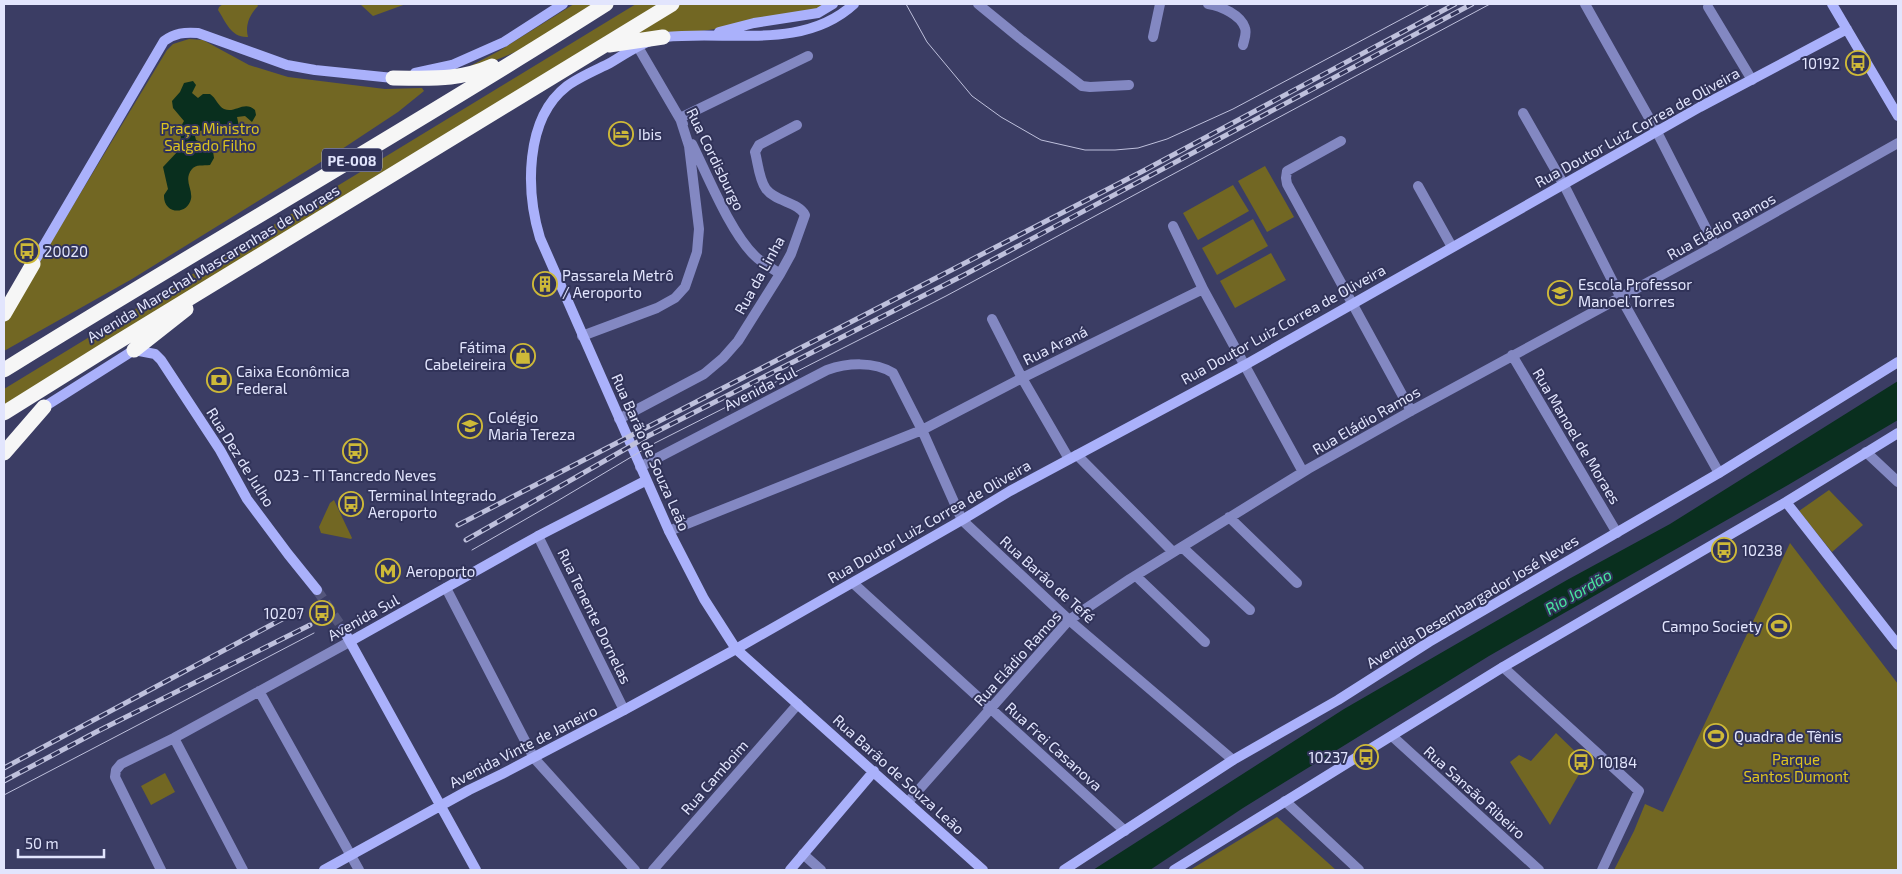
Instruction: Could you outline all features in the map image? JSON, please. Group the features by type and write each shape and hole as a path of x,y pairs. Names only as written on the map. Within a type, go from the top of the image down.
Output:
{"highway":[{"name":"Avenida Marechal Mascarenhas de Moraes","path":"4,370 399,132 606,4"},
{"name":"Avenida Marechal Mascarenhas de Moraes","path":"4,414 672,4"},
{"path":"603,46 663,38"},
{"path":"393,78 454,78 476,73 550,39"},
{"path":"4,300 33,264"},
{"path":"4,314 33,264"},
{"path":"134,350 166,326 215,283"},
{"path":"4,359 96,313"},
{"path":"4,437 25,418 44,407"},
{"path":"4,454 44,407"}],"main road":[{"path":"33,264 164,41 172,36 183,32 198,33 287,65 315,70 393,78 452,65 504,42 563,4"},
{"path":"698,36 754,23 796,18 818,13 833,4"},
{"path":"698,36 775,35 811,29 830,22 854,4"},
{"path":"1832,4 1898,116"},
{"name":"Rua Doutor Luiz Correa de Oliveira","path":"736,649 1010,491 1245,365 1657,132 1847,29"},
{"name":"Rua Barão de Souza Leão","path":"698,36 663,38 638,47 567,86 550,103 538,127 532,158 531,187 535,224 582,336 669,531 704,599 736,649 983,870"},
{"path":"44,407 134,350"},
{"name":"Rua Dez de Julho","path":"134,350 155,354 166,367 220,450 247,499 317,590"},
{"name":"Avenida Desembargador José Neves","path":"1064,870 1233,760 1338,700 1438,637 1718,473 1898,362"},
{"path":"1174,870 1503,667 1786,502 1898,433"},
{"name":"Avenida Sul","path":"351,641 538,536 646,480"},
{"path":"1786,502 1898,645"},
{"path":"343,629 476,870"},
{"name":"Avenida Vinte de Janeiro","path":"324,870 441,805 534,758 736,649"},
{"path":"790,870 874,771"}],"street":[{"path":"978,4 1082,86 1130,85"},
{"path":"1153,37 1160,4"},
{"path":"1208,4 1224,9 1241,22 1246,31 1244,45"},
{"path":"1585,4 1657,132 1715,246"},
{"path":"1708,7 1752,80"},
{"name":"Rua Cordisburgo","path":"638,47 680,118 739,236 755,256 780,274"},
{"path":"582,336 657,308 674,298 685,287 697,252 699,229 689,146 680,118 808,56"},
{"path":"1523,113 1564,185 1621,298 1718,473"},
{"name":"Rua da Linha","path":"619,419 704,374 723,358 738,342 780,274 791,254 805,215 799,209 775,198 765,188 756,152 759,146 797,125"},
{"path":"1341,141 1287,171 1287,184 1410,411"},
{"name":"Rua Eládio Ramos","path":"908,802 1070,620 1136,576 1303,472 1410,411 1621,298 1898,143"},
{"path":"1418,186 1452,247"},
{"path":"1173,226 1203,289 1303,472"},
{"name":"Rua Araná","path":"669,531 922,430 1022,378 1203,289"},
{"path":"992,318 1022,378 1073,457 1177,549 1250,610"},
{"name":"Rua Manoel de Moraes","path":"1512,355 1617,533"},
{"name":"Avenida Sul","path":"640,467 827,370 841,365 856,364 887,370 893,373 896,379"},
{"name":"Rua Barão de Tefé","path":"896,379 922,430 962,520 1070,620 1233,760"},
{"path":"1866,452 1898,482"},
{"path":"1229,518 1297,583"},
{"name":"Rua Tenente Dornelas","path":"538,536 624,710"},
{"path":"1136,576 1205,642"},
{"name":"Rua Frei Casanova","path":"853,583 1125,831"},
{"path":"446,588 534,758 635,870"},
{"name":"Avenida Sul","path":"161,870 115,777 116,770 121,764 174,738 351,641"},
{"path":"1503,667 1639,791 1602,870"},
{"path":"260,691 359,870"},
{"name":"Rua Camboim","path":"653,870 798,704"},
{"name":"Rua Sansão Ribeiro","path":"1392,736 1539,870"},
{"path":"174,738 243,870"},
{"path":"1285,801 1359,870"},
{"path":"803,854 821,870"}],"green space":[{"path":"223,4 257,4 258,6 248,21 248,37 242,37 233,32 218,10"},
{"path":"360,4 406,4 373,16"},
{"path":"574,4 603,4 549,38 449,77 499,51"},
{"path":"636,4 661,4 4,407 4,389"},
{"path":"677,4 828,4 817,9 759,22 611,44"},
{"name":"Praça Ministro Salgado Filho","path":"189,39 203,40 249,65 288,77 385,89 422,88 424,91 398,112 345,147 132,279 4,351 4,320 167,50 173,44"},
{"path":"1265,166 1294,217 1267,232 1238,181"},
{"path":"1233,185 1249,211 1198,240 1183,213"},
{"path":"1253,219 1268,246 1217,275 1202,248"},
{"path":"1271,253 1286,280 1235,308 1220,281"},
{"path":"1829,490 1863,525 1832,552 1799,511"},
{"path":"334,500 351,539 321,533 319,527 330,503"},
{"name":"Parque Santos Dumont","path":"1790,543 1898,684 1898,870 1614,870 1634,831 1645,804 1663,812"},
{"path":"1556,733 1586,762 1550,825 1510,762 1519,755 1531,761"},
{"path":"165,773 175,792 151,805 141,786"},
{"path":"1277,817 1336,870 1190,870"}],"water":[{"path":"193,81 196,85 192,93 198,98 203,94 210,94 224,109 232,110 247,106 255,110 256,115 252,122 245,116 237,117 240,131 236,136 219,124 211,130 198,131 195,136 196,140 211,147 214,158 210,165 194,167 189,173 188,181 191,199 185,208 176,210 167,206 165,201 164,195 168,189 163,167 179,150 181,142 180,128 184,121 173,108 172,101 180,92 184,83"},
{"name":"Rio Jordão","path":"1898,381 1898,420 1489,656 1243,808 1150,870 1093,870 1344,709 1567,580 1670,524"}],"tunnel":[{"path":"317,590 343,629"}],"tram line":[{"path":"906,4 927,42 972,96 1001,117 1041,140 1085,150 1138,148 1167,139 1233,109 1430,4"},
{"path":"472,550 653,444 946,296 1490,4"},
{"path":"4,795 314,633"}],"railway":[{"path":"458,525 1143,171 1455,4"},
{"path":"466,540 648,436 964,275 1472,4"},
{"path":"4,768 301,609"},
{"path":"4,781 98,731 310,625"}],"place":[{"name":"10192","path":"1858,63"},
{"name":"Ibis","path":"621,134"},
{"name":"20020","path":"27,251"},
{"name":"Passarela Metrô / Aeroporto","path":"545,284"},
{"name":"Escola Professor Manoel Torres","path":"1560,293"},
{"name":"Fátima Cabeleireira","path":"523,356"},
{"name":"Caixa Econômica Federal","path":"219,380"},
{"name":"Colégio Maria Tereza","path":"470,426"},
{"name":"023 - TI Tancredo Neves","path":"355,451"},
{"name":"Terminal Integrado Aeroporto","path":"351,504"},
{"name":"10238","path":"1724,550"},
{"name":"Aeroporto","path":"388,571"},
{"name":"10207","path":"322,613"},
{"name":"Campo Society","path":"1779,626"},
{"name":"Quadra de Tênis","path":"1716,736"},
{"name":"10237","path":"1366,757"},
{"name":"10184","path":"1581,762"}]}
